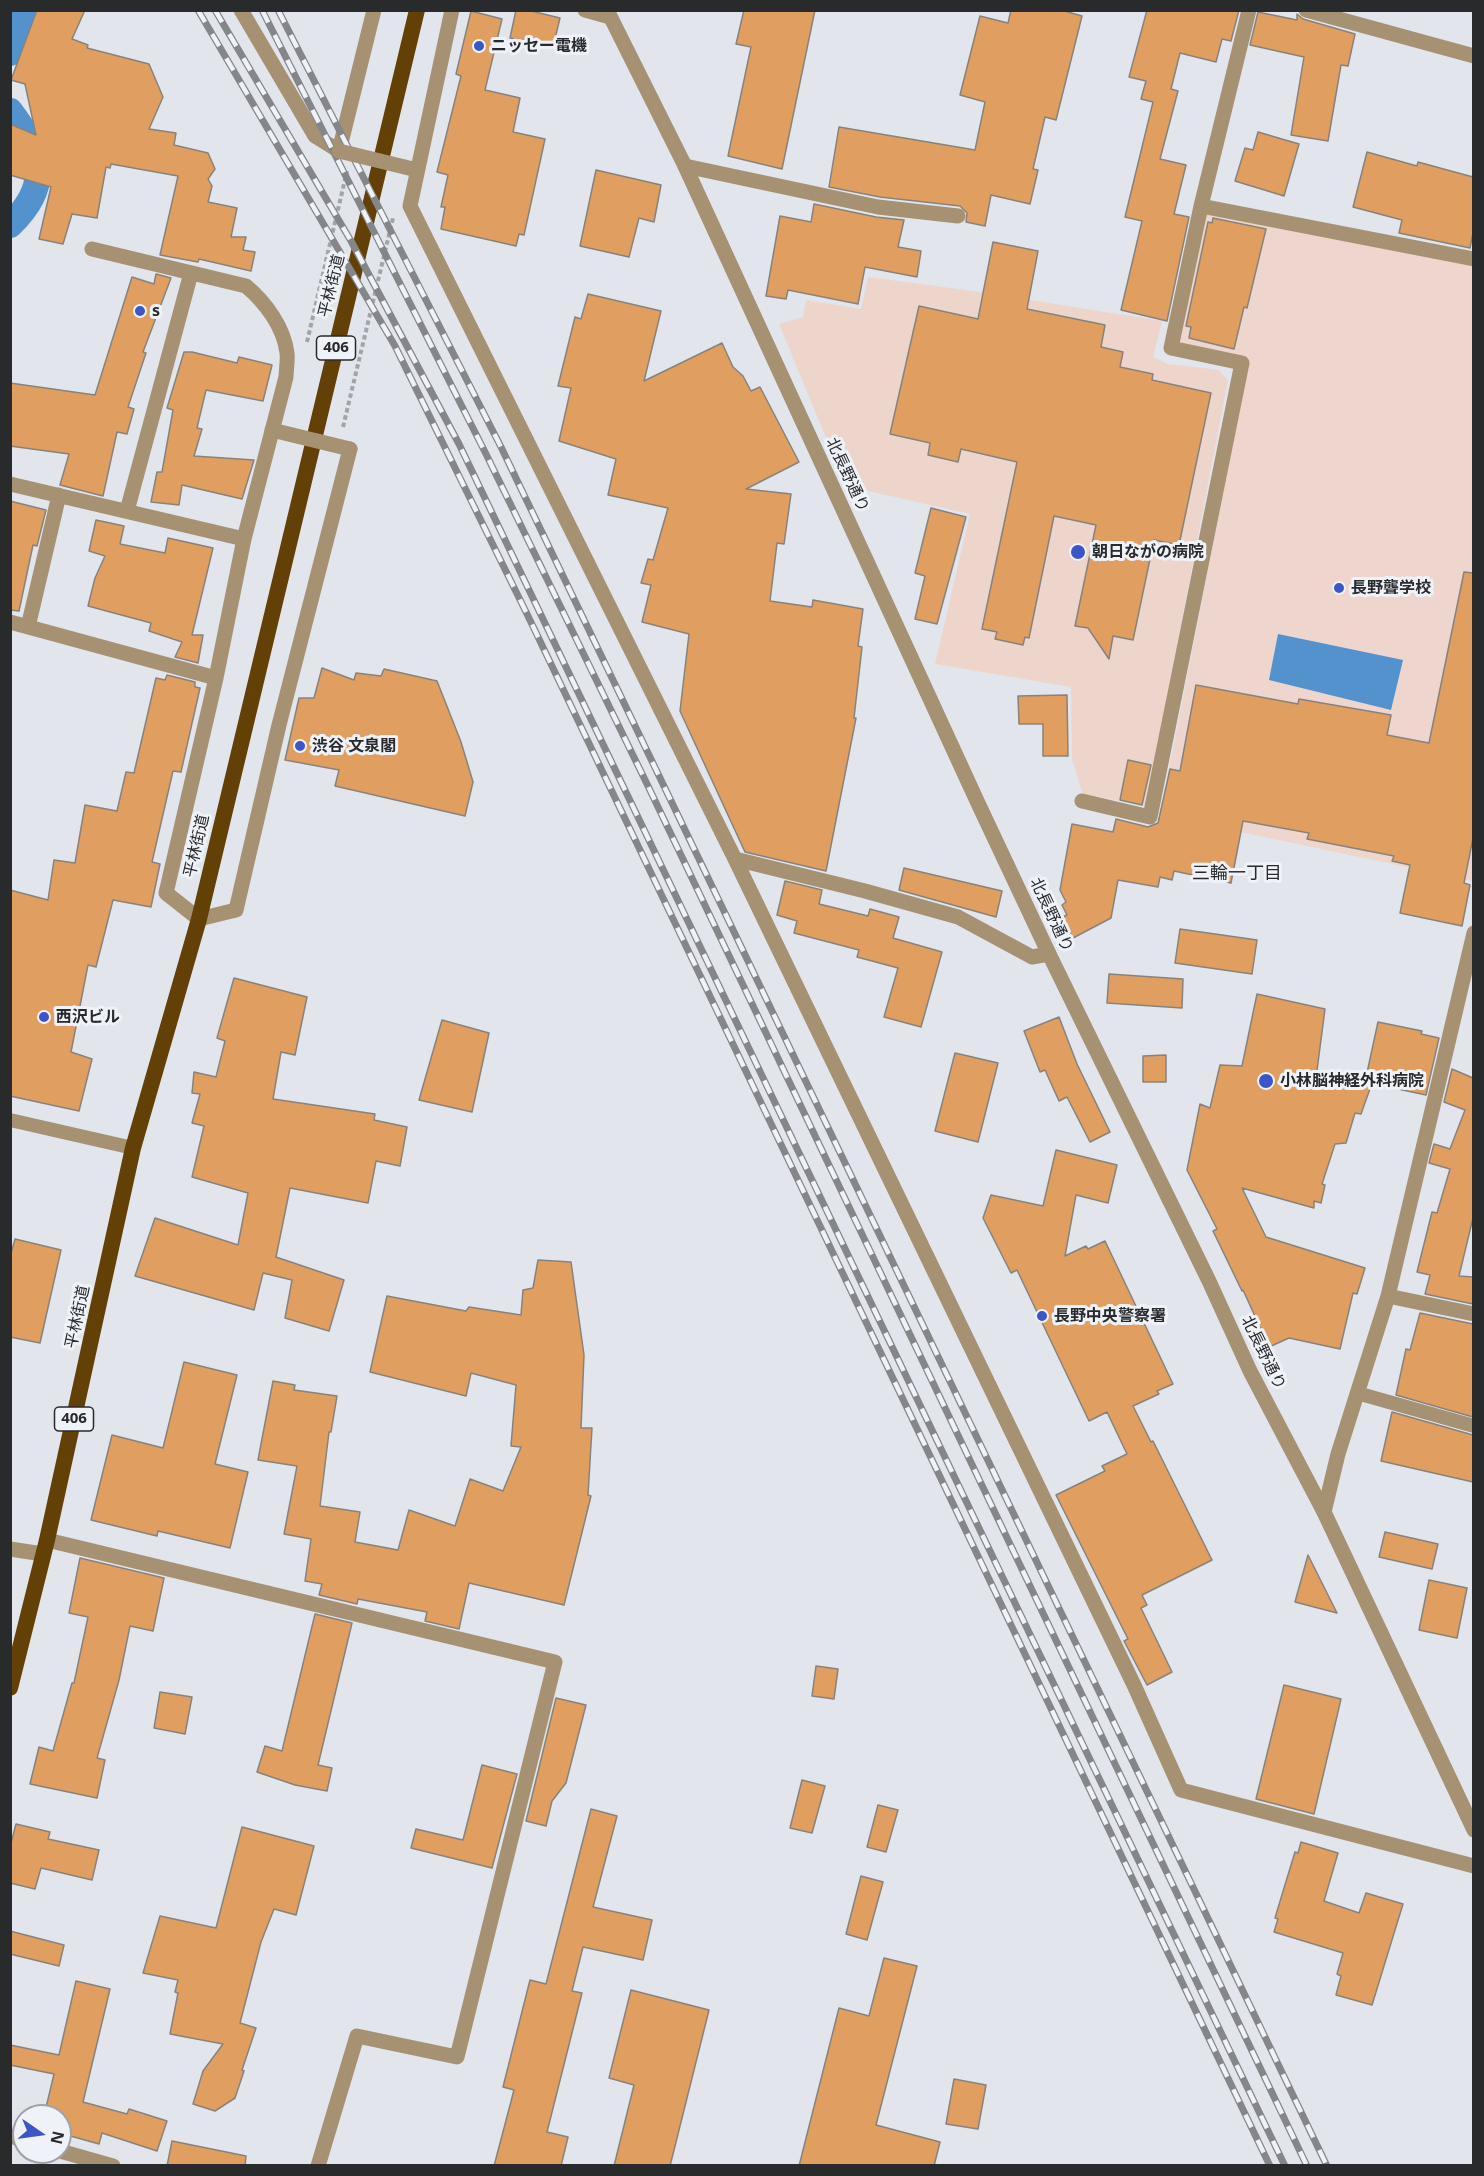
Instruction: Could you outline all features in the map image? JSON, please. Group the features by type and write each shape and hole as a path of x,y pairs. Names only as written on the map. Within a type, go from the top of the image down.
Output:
{"highway":[{"name":"平林街道","path":"10,1688 45,1547 133,1148 199,919 417,10"}],"street":[{"path":"241,10 315,136 344,155 417,170"},
{"path":"344,155 374,10"},
{"path":"452,10 410,206 735,859 1134,1685 1181,1790 1473,1866"},
{"path":"585,10 609,14"},
{"path":"1082,801 1150,817 1242,363 1171,348 1249,10"},
{"path":"1306,10 1473,56"},
{"name":"北長野通り","path":"609,14 685,166 1049,954 1204,1271 1250,1371 1324,1512 1473,1830"},
{"path":"685,166 878,207 958,216"},
{"path":"1202,206 1473,259"},
{"path":"92,249 246,286 261,299 278,326 287,353 286,377 272,430 244,539 216,678 166,893 199,919 236,910 279,725 350,449 272,430"},
{"path":"127,512 191,273"},
{"path":"10,484 244,539"},
{"path":"28,627 60,495"},
{"path":"10,622 216,678"},
{"path":"735,859 865,891 958,918 1032,957 1049,954"},
{"path":"1324,1512 1338,1454 1388,1296 1473,936"},
{"path":"1388,1296 1473,1314"},
{"path":"10,1549 45,1547 555,1662 457,2057 357,2036 318,2166"},
{"path":"81,2161 113,2166"}],"lane":[{"path":"10,1120 133,1148"},
{"path":"1357,1393 1473,1426"}],"path":[{"path":"306,345 344,155"},
{"path":"343,429 394,214"}],"shaded area":[{"name":"長野聾学校","path":"1205,211 1473,266 1473,881 1160,815 1249,361 1175,342"},
{"name":"朝日ながの病院","path":"868,277 1162,321 1153,357 1168,364 1219,370 1228,380 1146,806 1083,794 1072,760 1071,687 935,664 970,514 846,486 779,324 803,317 806,300 861,309"}],"water":[{"path":"1278,634 1403,660 1391,710 1269,680"}],"building":[{"path":"37,10 85,10 72,39 88,45 87,48 149,64 163,97 149,129 176,133 174,145 208,153 215,169 208,179 212,186 208,202 237,208 231,237 246,237 243,250 255,252 251,271 199,259 198,262 160,255 178,176 111,164 110,168 106,167 97,218 72,214 63,244 39,239 51,187 10,175 10,124 36,135 25,84 11,80"},
{"path":"516,10 527,10 560,18 553,47 510,38"},
{"path":"744,10 815,10 782,169 728,156 751,47 736,44"},
{"path":"1011,10 1061,10 1082,16 1056,120 1045,117 1033,169 1038,170 1030,204 991,195 985,226 966,222 967,213 960,206 880,197 829,187 839,127 975,150 985,102 960,95 980,16 1008,23"},
{"path":"1147,10 1239,10 1231,41 1222,39 1216,62 1180,53 1171,89 1178,91 1160,159 1186,165 1174,214 1189,217 1167,321 1121,310 1142,221 1125,217 1153,102 1141,99 1146,81 1129,77"},
{"path":"471,11 502,19 485,90 520,98 513,132 545,139 524,235 519,234 516,246 441,229 445,207 441,207 448,175 437,172 461,76 456,74"},
{"path":"1258,12 1297,20 1297,14 1303,19 1355,34 1348,66 1341,65 1328,141 1291,135 1304,57 1250,45"},
{"path":"1258,132 1299,144 1284,196 1235,181 1245,148 1253,150"},
{"path":"1367,152 1417,166 1418,162 1473,177 1473,233 1470,248 1399,233 1402,220 1353,207"},
{"path":"596,170 661,185 654,222 639,218 629,257 580,246"},
{"path":"814,204 876,217 904,220 898,247 921,251 917,277 865,267 858,304 788,290 786,299 766,296 780,216 811,222"},
{"path":"1213,218 1266,229 1247,308 1244,307 1234,349 1189,338 1191,327 1186,326 1208,222 1212,223"},
{"path":"993,242 1038,251 1027,309 1105,325 1101,347 1123,352 1120,367 1153,374 1152,380 1211,393 1179,545 1154,540 1133,640 1113,636 1109,659 1088,628 1075,626 1096,525 1054,516 1029,638 1025,637 1023,645 995,639 997,632 982,629 1017,462 961,449 958,462 928,455 930,443 890,434 919,306 978,319"},
{"path":"156,274 171,278 143,352 146,353 128,407 134,409 127,434 117,432 103,496 60,485 69,454 10,446 10,383 95,395 132,277 154,284"},
{"path":"588,294 661,311 644,381 722,343 733,367 743,376 751,391 760,387 799,462 746,489 791,494 784,544 777,543 770,601 812,607 813,600 863,609 858,646 862,647 854,718 856,718 826,871 745,852 680,711 689,634 642,622 651,585 641,583 648,559 653,560 668,508 608,495 616,459 559,441 571,388 558,386 575,317 581,319"},
{"path":"184,352 237,363 239,357 272,365 263,401 206,390 197,428 202,429 194,456 254,460 242,499 182,485 179,505 151,502 157,472 162,472 173,410 167,408"},
{"path":"10,501 46,510 37,546 33,545 19,611 10,610"},
{"path":"931,508 966,517 937,624 915,619 925,576 915,573"},
{"path":"96,520 124,526 120,544 165,553 168,538 213,548 192,635 203,635 198,663 175,657 182,642 149,631 151,623 88,606 95,578 105,556 89,551"},
{"path":"1464,572 1473,573 1473,838 1464,883 1470,885 1462,926 1400,913 1410,865 1392,861 1394,856 1307,839 1309,833 1243,821 1231,883 1174,871 1172,880 1160,877 1158,887 1118,880 1111,918 1073,938 1062,917 1067,915 1062,905 1066,902 1060,890 1072,824 1113,832 1116,819 1148,827 1158,823 1170,769 1180,771 1196,685 1298,704 1299,699 1391,715 1387,735 1429,743"},
{"path":"322,668 354,680 356,673 381,676 384,669 437,681 461,742 473,782 465,816 335,786 339,770 285,760 299,698 314,698"},
{"path":"167,675 195,682 195,687 200,688 181,772 173,771 152,862 160,864 151,907 113,900 96,967 88,965 71,1052 92,1059 79,1111 10,1096 10,890 48,900 54,860 75,863 85,805 117,811 126,772 134,773 156,678 165,680"},
{"path":"1067,695 1068,756 1043,756 1043,724 1019,724 1018,696"},
{"path":"1128,760 1151,765 1142,805 1120,800"},
{"path":"904,868 1002,891 996,917 899,890"},
{"path":"785,881 822,890 819,904 868,916 870,909 899,917 893,938 942,952 921,1027 884,1017 898,968 857,957 859,950 794,933 797,921 777,915"},
{"path":"1180,929 1257,940 1252,974 1175,963"},
{"path":"1109,974 1183,979 1182,1008 1107,1003"},
{"path":"234,978 307,997 295,1055 281,1052 273,1099 375,1114 374,1120 407,1127 400,1166 376,1161 368,1203 290,1188 276,1257 344,1280 329,1331 285,1318 292,1280 263,1273 254,1310 135,1276 155,1218 238,1245 248,1193 192,1177 204,1126 192,1123 200,1094 192,1093 194,1072 216,1077 225,1041 217,1038"},
{"path":"1257,994 1325,1009 1316,1078 1371,1086 1361,1114 1355,1113 1346,1143 1335,1144 1322,1184 1325,1185 1321,1203 1314,1201 1314,1208 1242,1188 1266,1237 1365,1268 1357,1294 1353,1293 1340,1349 1289,1338 1269,1347 1213,1231 1217,1229 1187,1170 1200,1104 1210,1108 1220,1065 1242,1066"},
{"path":"1059,1017 1077,1064 1110,1132 1090,1142 1067,1097 1059,1101 1045,1070 1040,1072 1024,1031"},
{"path":"442,1020 489,1033 472,1112 419,1100"},
{"path":"1378,1022 1422,1031 1421,1034 1439,1038 1426,1095 1365,1082"},
{"path":"955,1053 998,1063 978,1142 935,1131"},
{"path":"1166,1055 1166,1082 1143,1082 1143,1056"},
{"path":"1452,1069 1473,1078 1473,1218 1459,1276 1473,1277 1473,1304 1425,1294 1430,1275 1417,1272 1432,1212 1437,1213 1450,1169 1429,1163 1434,1144 1450,1149 1465,1110 1444,1102"},
{"path":"1056,1150 1117,1165 1108,1203 1076,1195 1065,1256 1086,1246 1088,1249 1105,1241 1173,1384 1157,1391 1159,1394 1133,1406 1151,1442 1153,1441 1212,1560 1142,1595 1147,1605 1141,1608 1172,1672 1147,1685 1124,1641 1128,1639 1056,1495 1105,1471 1102,1466 1127,1454 1107,1412 1089,1421 1017,1270 1011,1273 983,1218 991,1195 1043,1206"},
{"path":"15,1239 61,1250 40,1343 10,1337 10,1257"},
{"path":"538,1260 571,1262 584,1355 581,1428 592,1428 588,1495 591,1496 564,1605 469,1583 459,1629 425,1621 427,1612 358,1599 357,1604 319,1595 322,1584 305,1581 311,1539 284,1534 297,1466 258,1460 273,1381 295,1385 294,1390 337,1396 331,1432 329,1432 320,1506 360,1512 355,1542 398,1550 409,1510 455,1526 470,1479 503,1491 521,1447 511,1446 516,1385 471,1373 466,1396 370,1372 387,1296 466,1311 469,1307 521,1315 523,1290 533,1288"},
{"path":"1420,1313 1473,1324 1473,1417 1396,1395 1406,1349 1410,1350"},
{"path":"184,1362 237,1375 215,1464 248,1472 230,1548 158,1531 157,1536 91,1520 112,1435 163,1448"},
{"path":"1392,1412 1473,1435 1473,1482 1381,1461"},
{"path":"1385,1532 1438,1544 1432,1569 1379,1557"},
{"path":"1308,1555 1337,1613 1295,1602"},
{"path":"80,1558 164,1578 153,1631 130,1626 119,1680 97,1758 105,1760 97,1798 30,1784 39,1747 53,1751 72,1683 74,1683 88,1617 69,1613"},
{"path":"1429,1580 1467,1588 1457,1638 1419,1630"},
{"path":"315,1614 352,1623 318,1765 332,1768 327,1791 295,1785 257,1772 265,1746 282,1751"},
{"path":"816,1666 838,1669 834,1699 812,1696"},
{"path":"1284,1685 1341,1699 1314,1814 1256,1799"},
{"path":"160,1692 192,1697 185,1734 154,1728"},
{"path":"556,1698 586,1705 566,1783 552,1801 546,1826 526,1821"},
{"path":"482,1765 517,1774 492,1868 411,1848 416,1829 463,1840"},
{"path":"802,1780 825,1786 812,1833 790,1828"},
{"path":"878,1805 898,1810 886,1852 867,1847"},
{"path":"591,1809 617,1816 593,1907 652,1920 643,1960 583,1947 572,1991 582,1993 547,2132 568,2137 561,2166 494,2166 514,2090 503,2087 530,1980 546,1984"},
{"path":"16,1824 50,1832 48,1839 99,1850 92,1880 41,1868 35,1889 10,1883 10,1847"},
{"path":"242,1827 314,1846 296,1915 274,1909 261,1942 240,2023 256,2028 235,2098 215,2111 193,2104 203,2071 223,2044 170,2034 178,1993 175,1992 178,1980 143,1973 160,1916 216,1928"},
{"path":"1301,1842 1338,1853 1324,1901 1359,1913 1366,1893 1403,1904 1372,2005 1336,1995 1341,1976 1337,1974 1343,1953 1274,1932 1278,1919 1275,1918 1281,1898 1295,1852 1298,1853"},
{"path":"861,1876 883,1882 867,1940 846,1934"},
{"path":"10,1931 64,1945 59,1966 10,1954"},
{"path":"884,1958 917,1966 876,2125 940,2142 934,2166 799,2166 839,2008 869,2016"},
{"path":"76,1981 110,1989 83,2102 127,2114 129,2109 167,2121 157,2151 102,2133 99,2144 72,2136 72,2104 47,2104 54,2074 10,2065 10,2045 59,2055"},
{"path":"631,1990 709,2010 670,2166 614,2166 634,2085 609,2078"},
{"path":"954,2079 986,2085 978,2129 946,2124"},
{"path":"172,2141 246,2156 245,2166 167,2166"}],"waterway":[{"path":"10,53 27,10"},
{"path":"10,111 29,141 38,169 37,182 32,196 10,225"}],"railway":[{"path":"198,10 395,346 528,616 1270,2166"},
{"path":"215,10 351,241 459,444 1285,2166"},
{"path":"262,10 486,454 648,786 1307,2166"},
{"path":"278,10 501,447 1327,2166"}],"place":[{"name":"ニッセー電機","path":"479,46"},
{"name":"s","path":"140,311"},
{"name":"朝日ながの病院","path":"1078,552"},
{"name":"長野聾学校","path":"1339,588"},
{"name":"渋谷 文泉閣","path":"300,746"},
{"name":"西沢ビル","path":"44,1017"},
{"name":"小林脳神経外科病院","path":"1266,1081"},
{"name":"長野中央警察署","path":"1042,1316"}],"district":[{"name":"三輪一丁目","path":"1237,874"}]}
